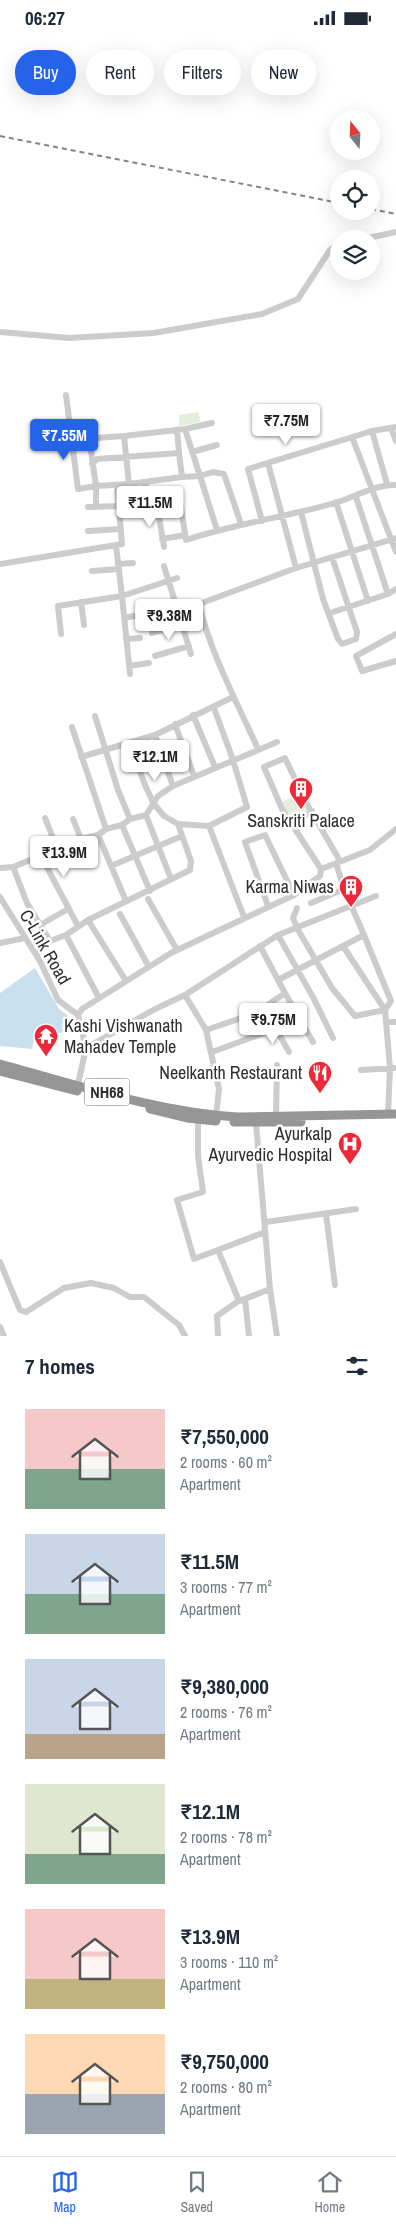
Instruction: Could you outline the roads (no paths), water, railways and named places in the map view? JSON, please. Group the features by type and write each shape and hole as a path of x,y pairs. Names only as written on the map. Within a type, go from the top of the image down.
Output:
{"highway":[{"name":"NH68","path":"0,1064 78,1088 198,1119 256,1123 394,1116"},
{"name":"NH68","path":"0,1071 216,1116 394,1116"}],"street":[{"path":"380,236 396,232"},
{"path":"0,332 69,338 154,333 262,314 298,299 330,250"},
{"path":"66,395 78,489 96,486 129,485 200,476 213,472 224,473 241,524"},
{"path":"96,507 96,486 90,444 96,438 185,429 212,423"},
{"path":"262,521 248,469 388,426 394,427 396,441"},
{"path":"185,429 217,530"},
{"path":"177,430 182,477"},
{"path":"372,431 387,484"},
{"path":"124,436 129,485"},
{"path":"352,437 371,491 394,538 396,552"},
{"path":"192,452 217,445"},
{"path":"92,464 97,459 179,453"},
{"path":"268,463 282,509 282,517 296,568"},
{"path":"145,482 149,506 180,501 186,541 217,530 282,517 356,497 387,484 396,485"},
{"path":"0,563 122,544 117,485"},
{"path":"356,497 388,594"},
{"path":"336,502 368,601"},
{"path":"157,505 164,547"},
{"path":"88,507 119,506"},
{"path":"301,511 323,599 330,613 338,639 342,644 357,637 332,557"},
{"path":"88,531 121,529"},
{"path":"162,539 185,535"},
{"path":"258,749 233,697 203,622 199,604 296,568 394,538"},
{"path":"116,545 130,674"},
{"path":"92,571 134,563"},
{"path":"164,566 191,654"},
{"path":"61,634 58,606 122,596 177,578"},
{"path":"330,613 388,594 396,589"},
{"path":"81,602 84,625"},
{"path":"148,610 175,602"},
{"path":"124,618 134,616"},
{"path":"152,633 182,624"},
{"path":"396,634 356,657 362,671 396,661"},
{"path":"126,639 140,638"},
{"path":"155,656 189,646"},
{"path":"129,666 149,663"},
{"path":"81,757 130,744 155,735 233,697"},
{"path":"130,744 145,785 154,803 164,816 178,824 210,825 247,807 214,707"},
{"path":"193,715 214,767"},
{"path":"95,716 118,790 130,819"},
{"path":"175,724 194,776"},
{"path":"72,727 106,829"},
{"path":"155,735 173,786"},
{"path":"0,868 13,867 57,848 98,835 106,829 122,825 130,819 146,815 158,797 173,786 277,741"},
{"path":"78,1088 86,1048 78,1015 82,1009 177,950 294,895 320,876 321,869 282,809 264,767 285,758 338,862 344,889 394,1000 385,1010 355,1016 332,988 297,927 293,918 297,909"},
{"path":"292,824 312,811"},
{"path":"146,815 171,879"},
{"path":"45,818 57,848"},
{"path":"73,819 81,839"},
{"path":"36,955 50,941 66,935 88,920 192,869 178,824"},
{"path":"122,825 150,891"},
{"path":"210,825 244,917"},
{"path":"321,869 370,850 396,829"},
{"path":"98,835 126,901"},
{"path":"111,866 182,835"},
{"path":"268,906 245,842 260,835 265,835 294,895"},
{"path":"41,856 78,926"},
{"path":"13,867 27,903 50,941"},
{"path":"311,903 344,889"},
{"path":"86,1048 155,1009 185,995 278,935 376,896"},
{"name":"C-Link Road","path":"0,897 36,955 58,1000 78,1015"},
{"path":"148,899 177,950"},
{"path":"40,925 68,909"},
{"path":"120,914 149,967"},
{"path":"88,920 126,981"},
{"path":"66,935 99,998"},
{"path":"278,935 298,969 333,1038"},
{"path":"278,980 364,935"},
{"path":"0,943 25,938"},
{"path":"260,946 313,1043"},
{"path":"342,946 385,1010 393,1068 394,1116"},
{"path":"206,1030 256,1013 286,993"},
{"path":"185,995 206,1030 212,1052 219,1089 216,1116"},
{"path":"256,1013 264,1033"},
{"path":"212,1052 264,1033 298,1016"},
{"path":"387,1022 396,1021"},
{"path":"275,1027 289,1052"},
{"path":"276,1117 277,1065"},
{"path":"361,1070 393,1068"},
{"path":"198,1119 198,1156 203,1192 177,1200 194,1259 265,1232"},
{"path":"256,1123 260,1183 266,1222 265,1232 270,1289 277,1336"},
{"path":"266,1222 356,1209"},
{"path":"326,1214 335,1285"},
{"path":"218,1250 242,1300 249,1336"},
{"path":"0,1262 20,1310 26,1312 64,1288 91,1283 114,1288 130,1297 144,1297 178,1325 186,1336"},
{"path":"218,1336 218,1316 242,1300 270,1289"},
{"path":"0,1327 4,1336"}],"water":[{"path":"35,968 59,1009 67,1015 68,1031 34,1039 32,1049 0,1046 0,993"}],"railway":[{"path":"0,136 330,201"},
{"path":"380,211 396,214"}],"place":[{"name":"Sanskriti Palace","path":"301,810"},
{"name":"Karma Niwas","path":"351,908"},
{"name":"Kashi Vishwanath Mahadev Temple","path":"46,1057"},
{"name":"Neelkanth Restaurant","path":"320,1094"},
{"name":"Ayurkalp Ayurvedic Hospital","path":"350,1165"}]}
